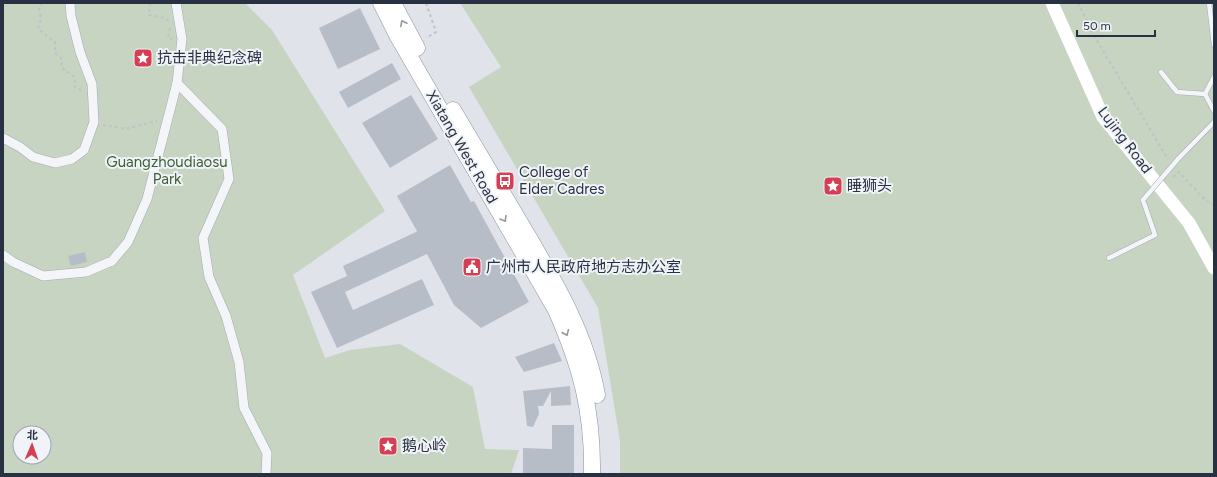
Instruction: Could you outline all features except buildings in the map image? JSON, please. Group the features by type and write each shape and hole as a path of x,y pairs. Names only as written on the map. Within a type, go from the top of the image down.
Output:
{"highway":[{"name":"Xiatang West Road","path":"381,3 397,35 556,310 576,357 585,390 590,419 592,474"},
{"name":"Xiatang West Road","path":"394,3 415,45 542,259 575,322 588,358 597,395 601,422 603,474"}],"street":[{"path":"3,138 20,146 33,157 55,163 72,159 84,150 94,122 92,84 78,45 71,16 70,3"},
{"path":"3,255 13,262 43,276 86,272 112,261 128,242 147,198 177,82 182,39 176,3"},
{"name":"Lujing Road","path":"1052,3 1103,117 1189,223 1214,268"},
{"path":"177,82 222,129 228,179 202,238 209,277 226,316 239,362 244,408 267,453 266,474"}],"lane":[{"path":"1209,3 1214,45"},
{"path":"1161,72 1177,92 1205,94"},
{"path":"1205,94 1214,77"},
{"path":"1205,94 1214,111"},
{"path":"1109,258 1155,235 1143,200 1178,158 1214,122"}],"path":[{"path":"42,3 39,8 41,18 38,28 55,42 55,53 61,58 62,68 75,77 74,86 85,92 92,91"},
{"path":"150,3 149,15 165,18 171,24 168,37 177,42 176,53 180,54"},
{"path":"415,45 436,32 426,3"},
{"path":"1078,3 1096,39 1168,158 1166,163"},
{"path":"94,122 126,129 147,125 167,118"},
{"path":"1168,174 1172,178 1179,172 1205,200 1214,205"}],"green space":[{"name":"Guangzhoudiaosu Park","path":"3,3 245,3 272,30 385,211 293,275 325,358 350,350 400,344 473,387 485,449 519,450 511,474 3,474"},
{"path":"460,3 1214,3 1214,474 620,474 620,441 598,308 469,87 501,67"}],"place":[{"name":"抗击非典纪念碑","path":"143,58"},
{"name":"College of Elder Cadres","path":"505,181"},
{"name":"睡狮头","path":"833,186"},
{"name":"广州市人民政府地方志办公室","path":"472,267"},
{"name":"鹅心岭","path":"388,446"}]}
